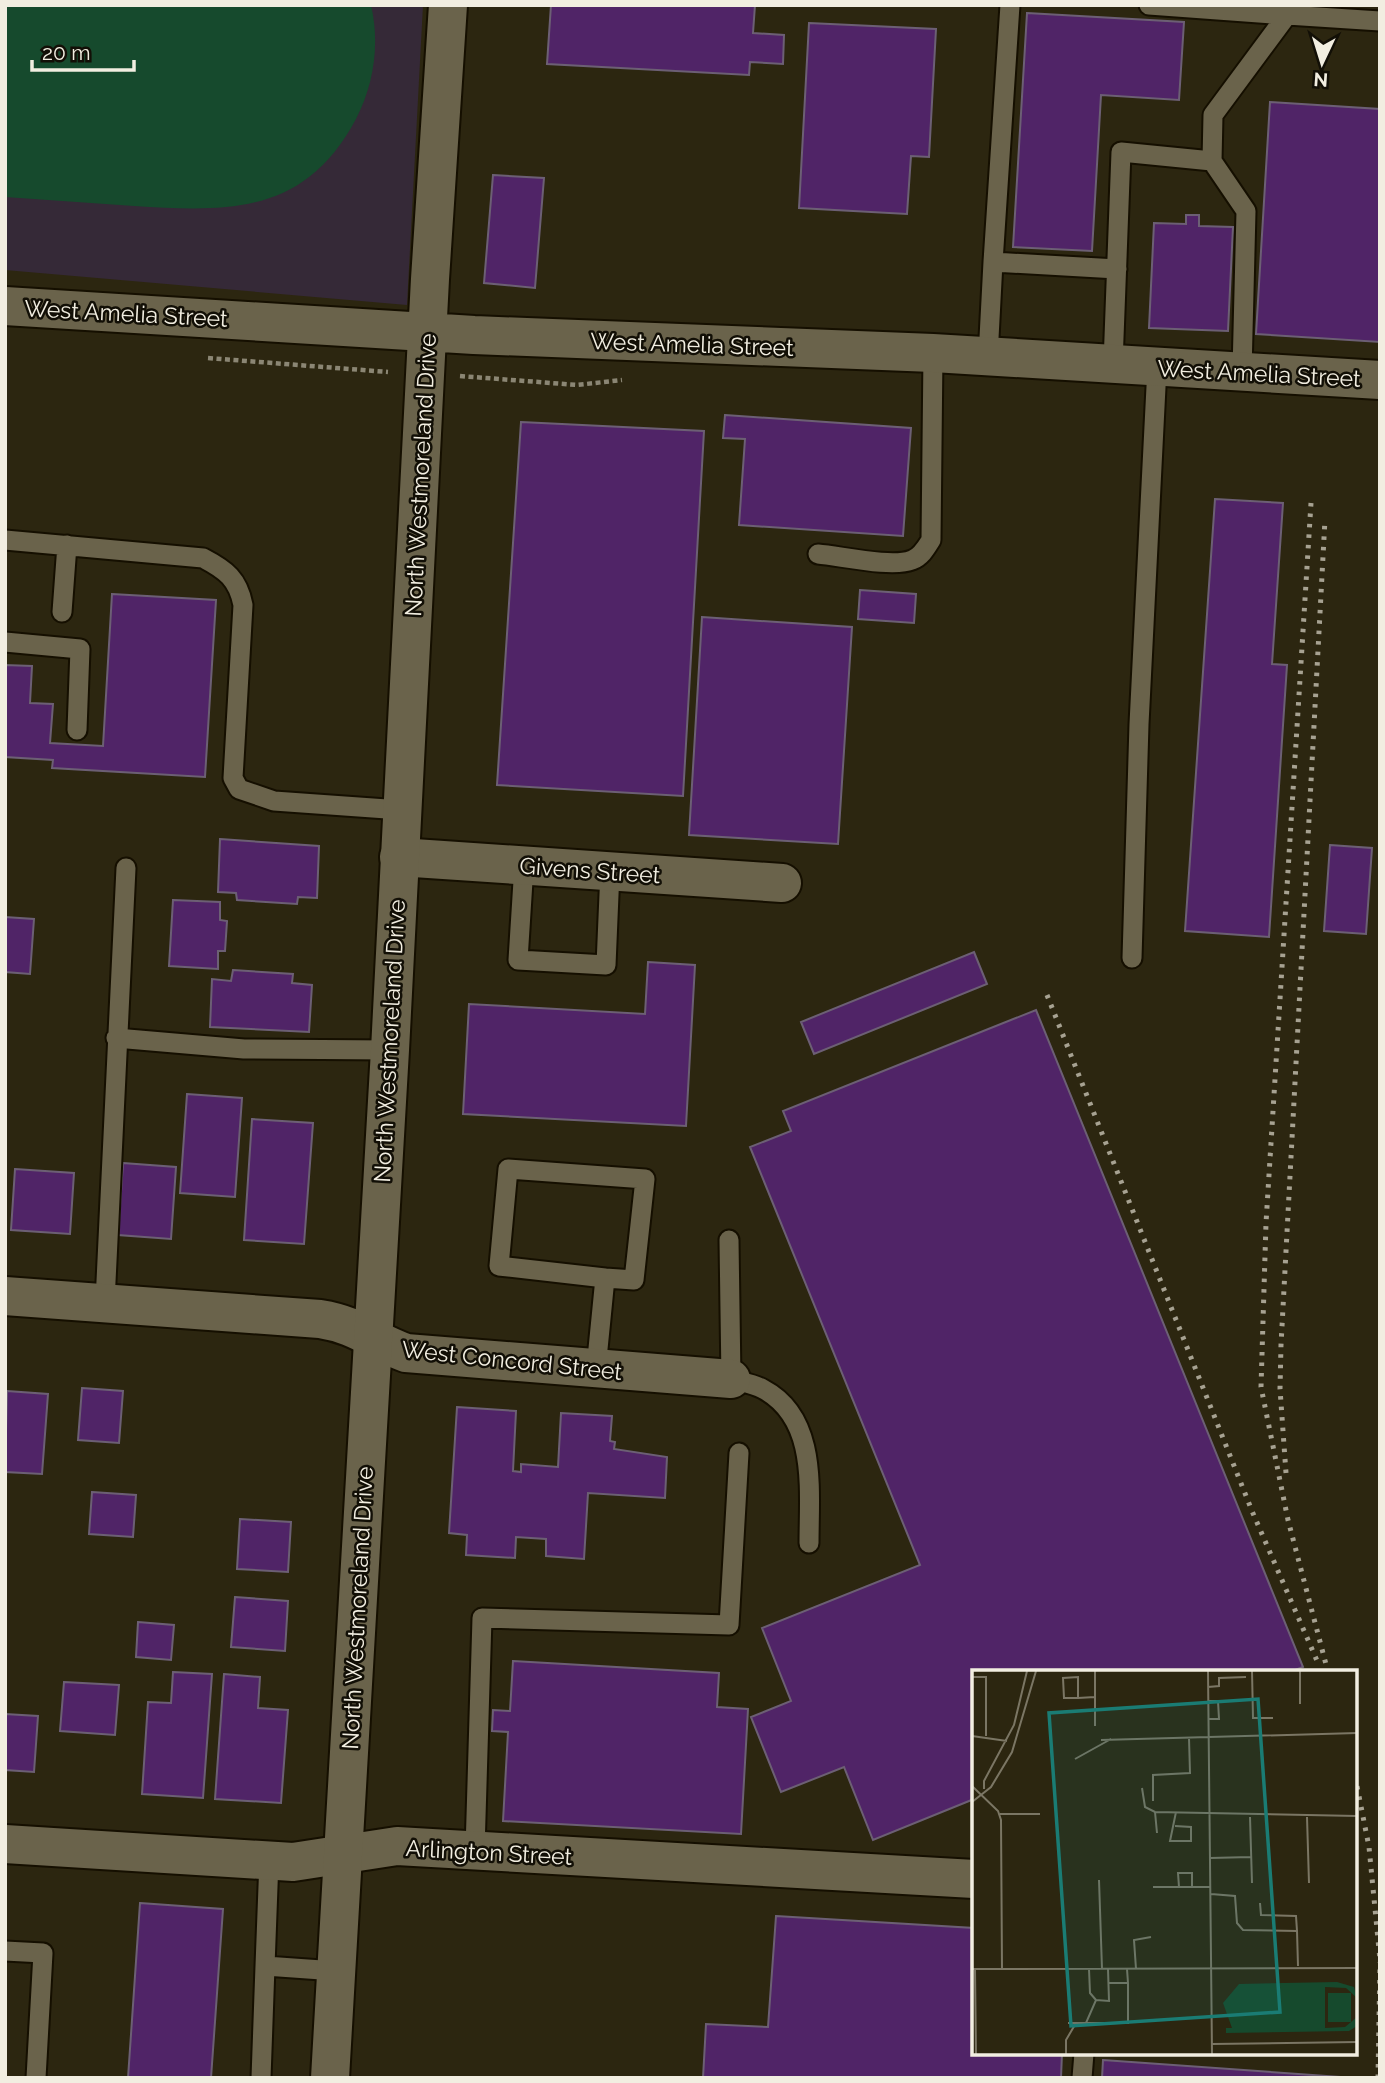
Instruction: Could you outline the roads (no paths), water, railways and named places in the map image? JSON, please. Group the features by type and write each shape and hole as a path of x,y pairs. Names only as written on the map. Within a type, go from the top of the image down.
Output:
{"street":[{"name":"North Westmoreland Drive","path":"330,2078 448,5"},
{"name":"West Amelia Street","path":"5,306 429,333 933,354 1380,380"},
{"name":"Givens Street","path":"399,857 782,883"},
{"name":"West Concord Street","path":"5,1296 346,1322 406,1353 731,1380"},
{"name":"Arlington Street","path":"5,1844 293,1861 397,1846 972,1879"}],"lane":[{"path":"988,357 1010,5"},
{"path":"1149,5 1287,15 1354,12 1380,21"},
{"path":"1241,372 1246,211 1212,161 1213,116 1287,15"},
{"path":"1113,364 1121,152 1212,161"},
{"path":"993,262 1116,269"},
{"path":"818,554 899,562 913,560 931,540 933,354"},
{"path":"1132,958 1139,724 1157,367"},
{"path":"5,540 203,558 228,571 240,588 243,605 233,778 239,789 274,801 401,810"},
{"path":"62,612 67,545"},
{"path":"5,642 80,649 77,730"},
{"path":"524,865 518,960 606,965 610,871"},
{"path":"105,1302 126,867"},
{"path":"116,1038 244,1049 390,1051"},
{"path":"508,1169 645,1180 634,1280 605,1278 499,1266 508,1169"},
{"path":"729,1240 731,1380 764,1389 797,1419 810,1471 809,1543"},
{"path":"596,1369 605,1278"},
{"path":"475,1850 482,1618 729,1625 739,1453"},
{"path":"261,2078 269,1860"},
{"path":"5,1951 43,1954 36,2078"},
{"path":"265,1966 337,1971"},
{"path":"1082,2078 1084,2055"}],"railway":[{"path":"1311,503 1266,1223 1261,1387 1288,1520 1327,1670"},
{"path":"1286,1473 1280,1389 1281,1345 1325,519"},
{"path":"1047,995 1252,1511 1318,1663"},
{"path":"1357,1786 1369,1847 1380,1960"},
{"path":"1378,2078 1380,1962"}]}
